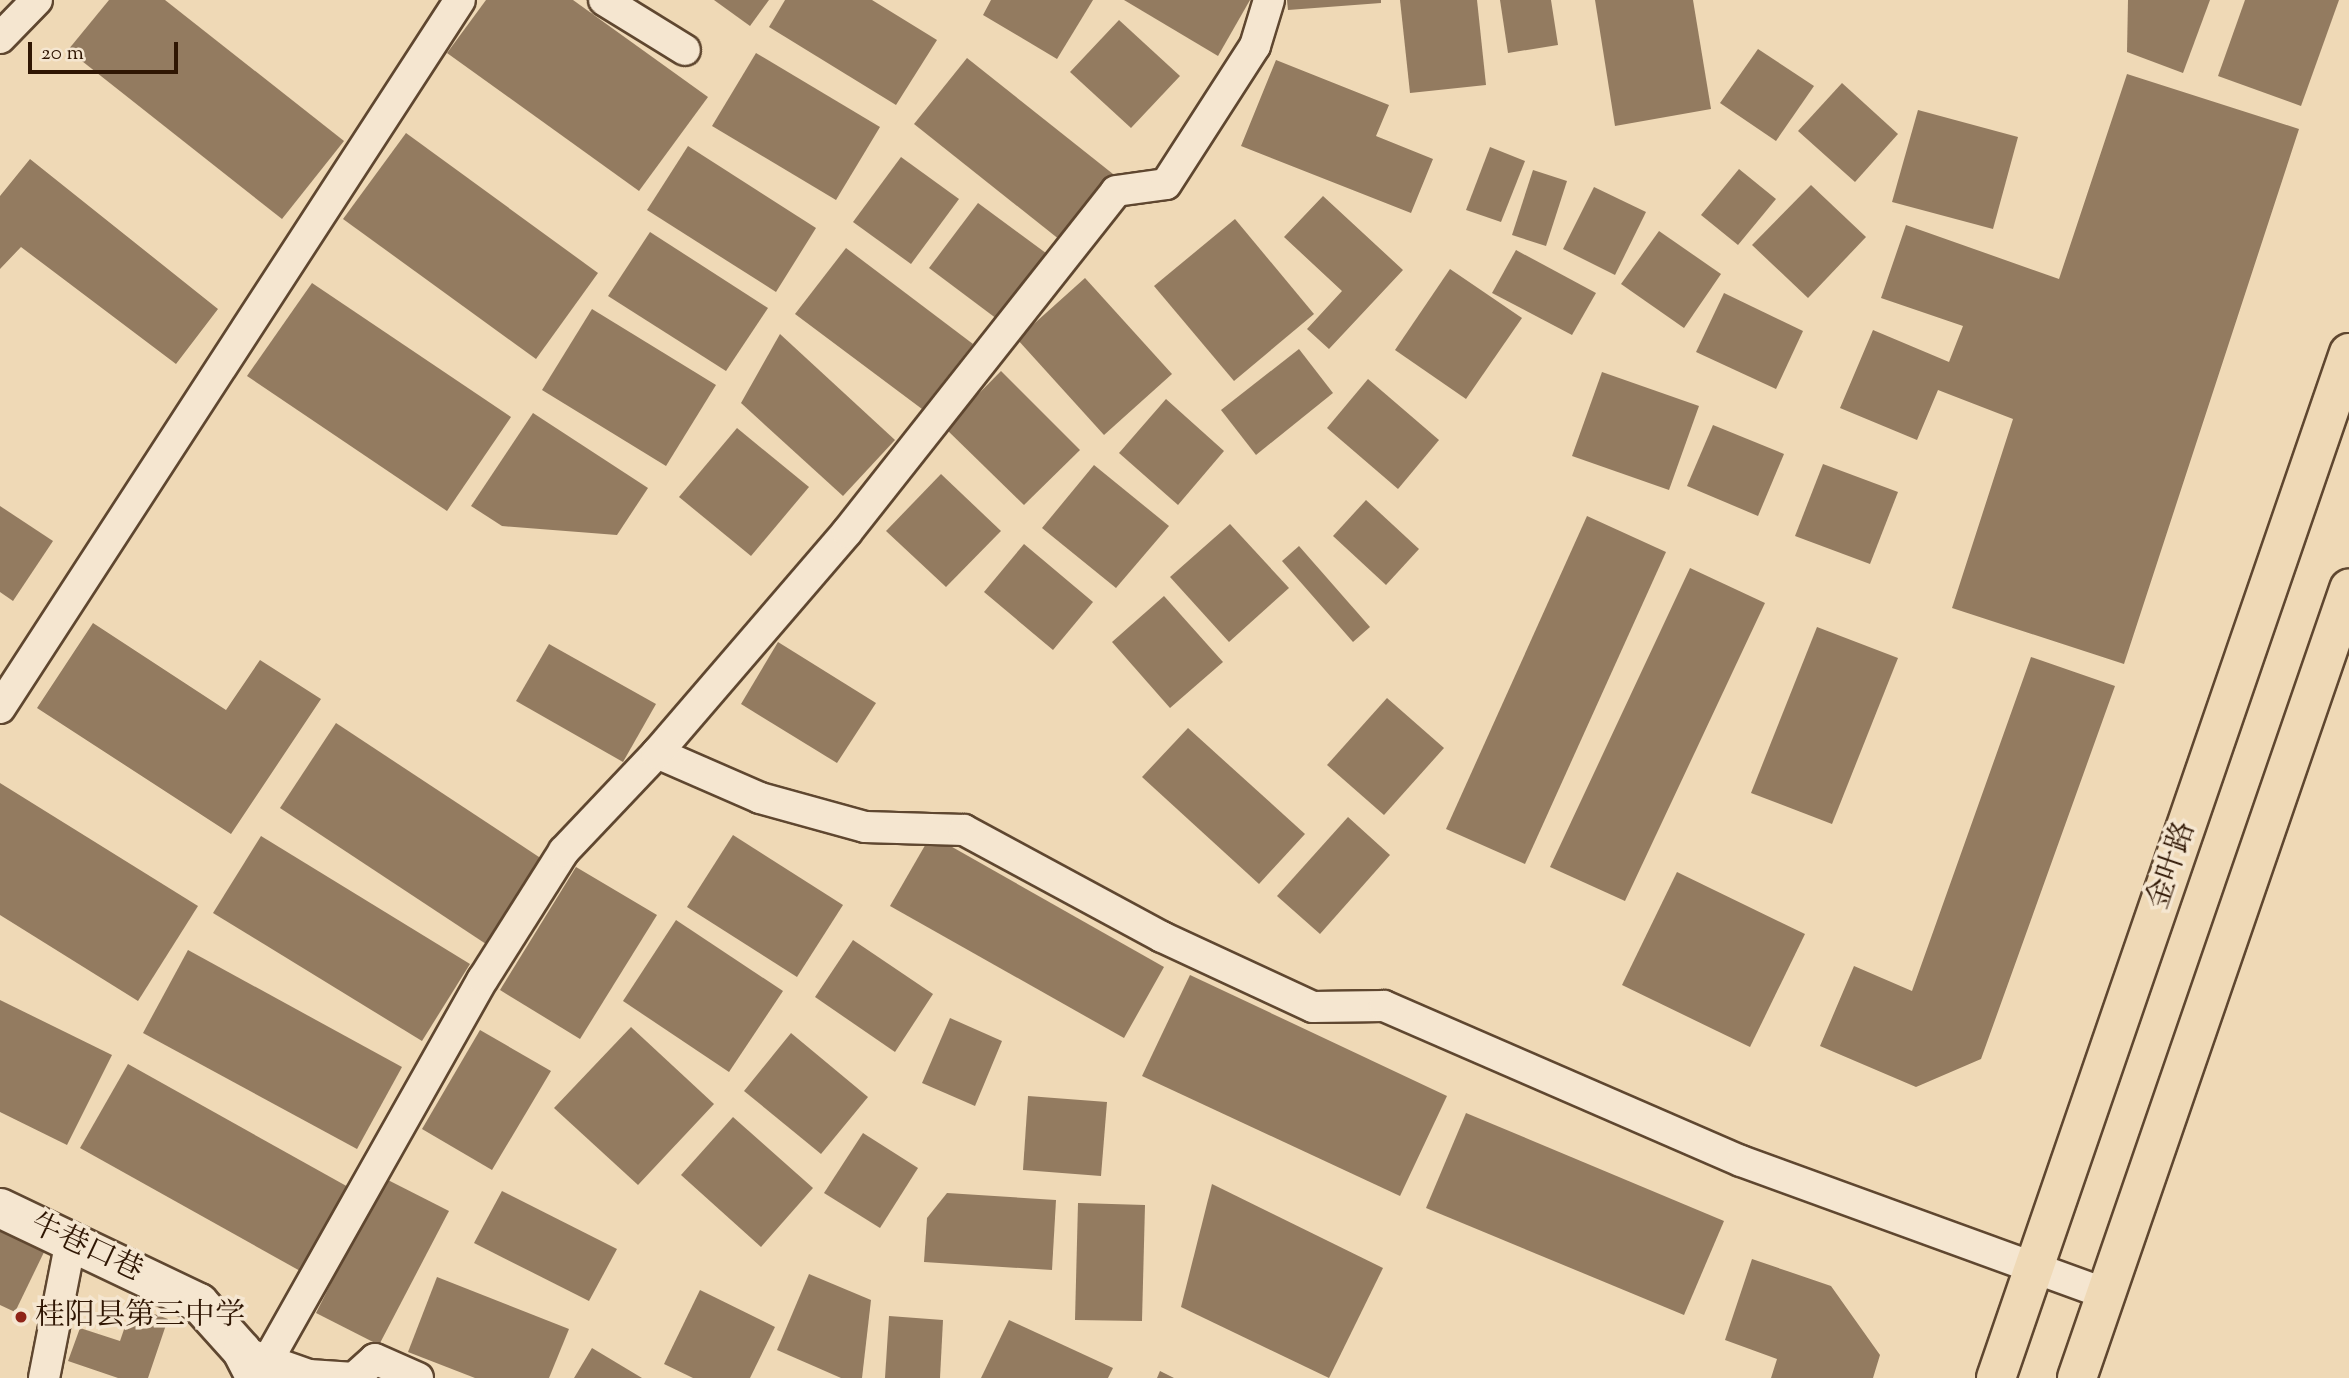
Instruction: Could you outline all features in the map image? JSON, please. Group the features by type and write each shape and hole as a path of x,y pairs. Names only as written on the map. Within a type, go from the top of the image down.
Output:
{"main road":[{"name":"金叶路","path":"1996,1378 2349,353"},
{"path":"2077,1378 2349,589"}],"street":[{"name":"牛巷口巷","path":"0,1208 199,1303 255,1363"}],"lane":[{"path":"0,37 37,0"},
{"path":"0,708 460,0"},
{"path":"604,0 685,50"},
{"path":"418,1378 374,1359 354,1378 309,1375 255,1363 483,979 564,851 657,753 847,532 1116,191 1166,184 1255,46 1269,0"},
{"path":"657,753 760,798 864,827 964,830 1163,937 1313,1007 1384,1006 1741,1161 2106,1294"},
{"path":"44,1378 71,1241"}],"building":[{"path":"109,0 165,0 344,141 282,219 68,50"},
{"path":"486,0 573,0 708,97 639,191 447,53"},
{"path":"714,0 769,0 750,26"},
{"path":"785,0 872,0 937,40 896,105 769,27"},
{"path":"991,0 1093,0 1057,59 983,15"},
{"path":"1124,0 1250,0 1218,56"},
{"path":"1287,0 1381,0 1381,3 1288,10"},
{"path":"1400,0 1477,0 1486,85 1410,93"},
{"path":"1500,0 1551,0 1558,45 1508,53"},
{"path":"1595,0 1693,0 1711,109 1615,126"},
{"path":"2128,0 2210,0 2183,73 2127,52"},
{"path":"2245,0 2339,0 2301,106 2218,76"},
{"path":"1119,20 1180,76 1131,128 1070,72"},
{"path":"1758,49 1814,86 1776,141 1720,103"},
{"path":"756,53 880,127 836,200 712,126"},
{"path":"967,58 1113,174 1060,240 914,124"},
{"path":"1276,60 1389,105 1376,136 1433,159 1411,213 1241,146"},
{"path":"2127,74 2299,129 2124,664 1952,608 2013,419 1938,390 1917,440 1840,408 1873,330 1949,362 1963,326 1881,298 1906,225 2059,279"},
{"path":"1842,83 1898,134 1855,182 1798,131"},
{"path":"1918,110 2018,137 1993,229 1892,202"},
{"path":"406,133 598,273 536,359 343,219"},
{"path":"688,146 816,228 776,292 647,210"},
{"path":"1490,147 1525,161 1501,222 1466,210"},
{"path":"901,157 959,199 911,264 853,222"},
{"path":"30,159 218,309 176,364 21,247 0,269 0,196"},
{"path":"1739,169 1776,199 1738,245 1701,215"},
{"path":"1533,170 1567,181 1546,246 1512,235"},
{"path":"1811,185 1866,237 1808,298 1752,245"},
{"path":"1594,187 1646,212 1615,275 1563,249"},
{"path":"1323,196 1403,270 1329,349 1307,329 1342,291 1284,237"},
{"path":"978,203 1054,259 1005,325 929,268"},
{"path":"1235,219 1314,314 1234,381 1154,286"},
{"path":"1659,231 1721,274 1684,328 1621,284"},
{"path":"650,232 768,308 726,371 608,296"},
{"path":"846,248 973,344 922,409 795,314"},
{"path":"1516,250 1596,293 1572,335 1492,293"},
{"path":"1450,269 1522,318 1466,399 1395,350"},
{"path":"1085,278 1172,374 1104,435 1017,339"},
{"path":"312,283 511,417 447,511 247,376"},
{"path":"1724,293 1803,331 1776,389 1696,352"},
{"path":"592,309 716,385 666,466 542,390"},
{"path":"780,334 895,440 843,496 741,403"},
{"path":"1299,349 1333,393 1256,455 1221,410"},
{"path":"1001,371 1080,450 1024,505 945,428"},
{"path":"1602,372 1699,406 1669,490 1572,456"},
{"path":"1368,379 1439,440 1398,489 1327,428"},
{"path":"1166,399 1224,451 1178,505 1119,453"},
{"path":"533,413 648,488 617,535 502,526 471,506"},
{"path":"1713,425 1784,454 1758,516 1687,486"},
{"path":"737,428 809,487 751,556 679,497"},
{"path":"1823,464 1898,492 1870,564 1795,536"},
{"path":"1094,465 1169,526 1116,588 1042,528"},
{"path":"941,474 1001,531 946,587 886,531"},
{"path":"1366,500 1419,549 1386,585 1333,536"},
{"path":"0,506 53,541 13,601 0,592"},
{"path":"1587,516 1666,552 1525,864 1446,829"},
{"path":"1230,524 1289,588 1229,642 1170,577"},
{"path":"1024,544 1093,602 1053,650 984,592"},
{"path":"1299,546 1370,627 1353,642 1282,561"},
{"path":"1690,568 1765,603 1625,901 1550,867"},
{"path":"1164,596 1223,662 1170,708 1112,642"},
{"path":"93,623 226,710 260,660 321,699 231,834 37,708"},
{"path":"1817,627 1898,658 1832,824 1751,793"},
{"path":"778,642 876,703 837,763 741,704"},
{"path":"549,644 656,704 623,762 516,701"},
{"path":"2031,657 2115,686 1981,1059 1916,1087 1820,1046 1854,966 1912,991"},
{"path":"1387,698 1444,748 1384,815 1327,765"},
{"path":"336,723 542,859 486,944 280,808"},
{"path":"1188,728 1305,834 1259,884 1142,777"},
{"path":"0,783 198,906 138,1001 0,915"},
{"path":"1348,817 1390,855 1320,934 1277,896"},
{"path":"733,835 843,905 797,977 687,907"},
{"path":"931,835 1164,967 1124,1038 890,906"},
{"path":"261,836 470,964 422,1041 213,913"},
{"path":"576,867 657,915 580,1039 500,990"},
{"path":"1677,872 1805,934 1750,1047 1622,985"},
{"path":"676,920 783,991 729,1072 623,1001"},
{"path":"853,940 933,994 895,1052 815,997"},
{"path":"188,950 402,1067 357,1149 143,1033"},
{"path":"1190,975 1447,1096 1400,1196 1142,1076"},
{"path":"0,1000 112,1055 67,1145 0,1112"},
{"path":"950,1018 1002,1041 975,1106 922,1083"},
{"path":"631,1027 714,1104 638,1185 554,1108"},
{"path":"480,1030 551,1071 492,1170 422,1129"},
{"path":"791,1033 868,1097 821,1154 744,1091"},
{"path":"128,1064 350,1188 302,1272 80,1148"},
{"path":"1028,1096 1107,1102 1101,1176 1023,1170"},
{"path":"1466,1113 1724,1221 1684,1315 1426,1208"},
{"path":"733,1117 813,1188 761,1247 681,1175"},
{"path":"863,1133 918,1168 880,1228 824,1193"},
{"path":"384,1178 449,1211 379,1345 316,1313"},
{"path":"1212,1184 1383,1268 1329,1378 1181,1307"},
{"path":"502,1191 617,1249 589,1301 474,1243"},
{"path":"947,1193 1056,1200 1052,1270 924,1262 927,1218"},
{"path":"1078,1203 1145,1205 1142,1321 1075,1320"},
{"path":"0,1226 46,1248 15,1312 0,1305"},
{"path":"1752,1259 1831,1286 1880,1355 1873,1378 1771,1378 1777,1359 1725,1340"},
{"path":"809,1274 871,1300 862,1378 841,1378 777,1350"},
{"path":"437,1277 569,1329 549,1378 475,1378 408,1352"},
{"path":"700,1290 775,1327 750,1378 693,1378 664,1364"},
{"path":"132,1306 168,1319 148,1378 118,1378 68,1361 80,1328 120,1341"},
{"path":"889,1316 943,1320 940,1378 885,1378"},
{"path":"1009,1320 1113,1368 1108,1378 981,1378"},
{"path":"592,1348 642,1378 574,1378"},
{"path":"1160,1371 1174,1378 1157,1378"}],"place":[{"name":"桂阳县第三中学","path":"21,1317"}]}
